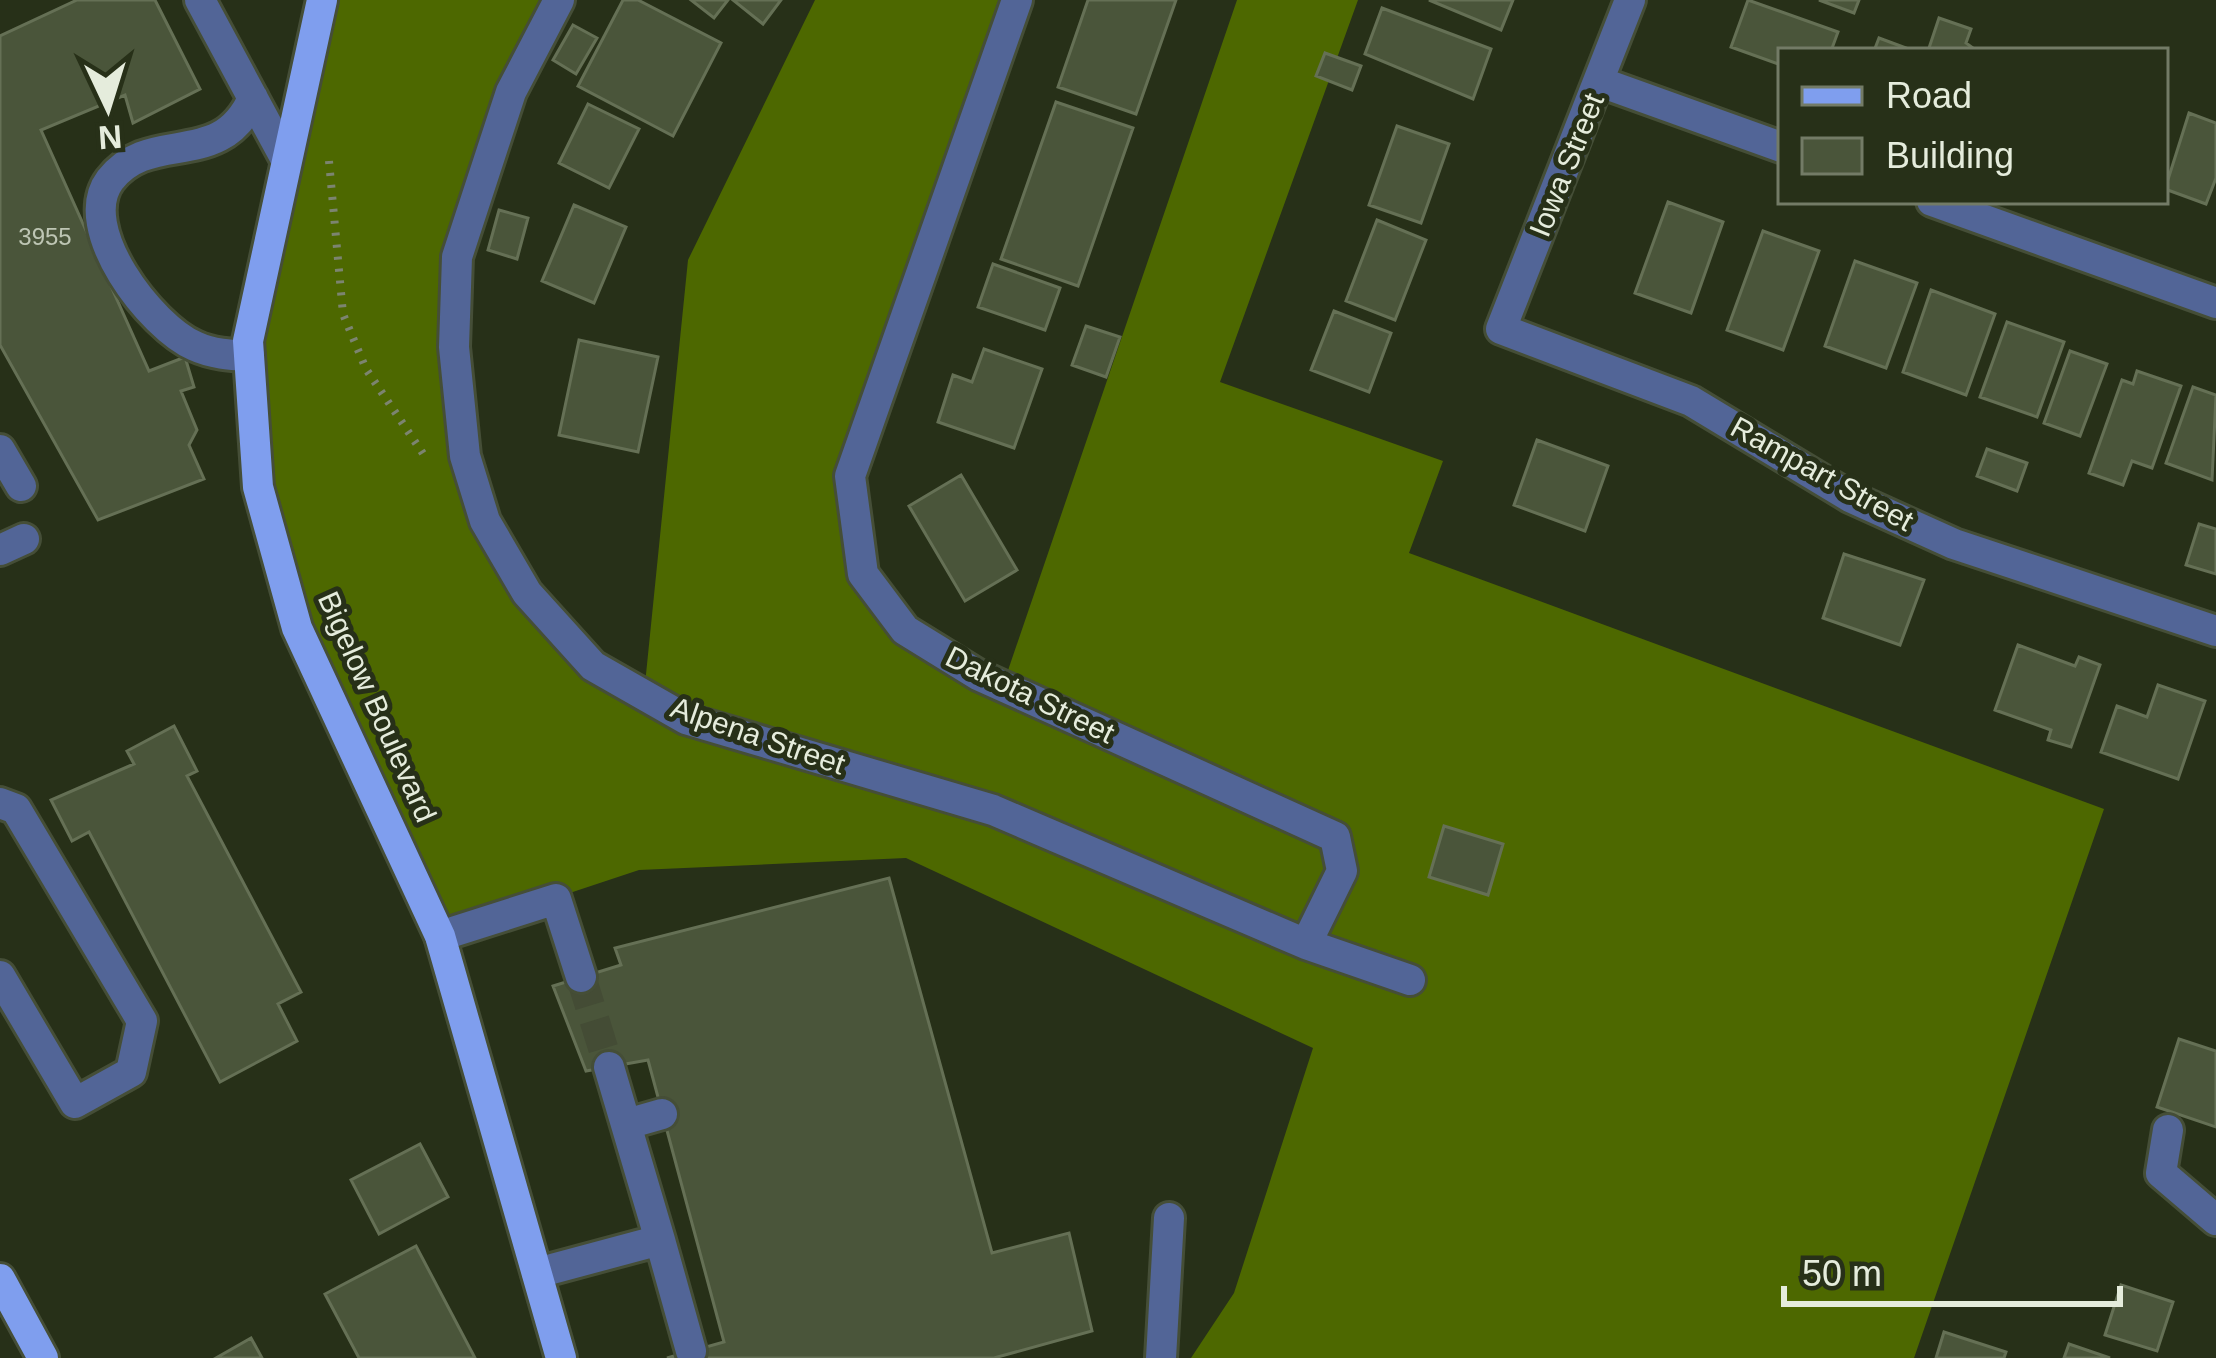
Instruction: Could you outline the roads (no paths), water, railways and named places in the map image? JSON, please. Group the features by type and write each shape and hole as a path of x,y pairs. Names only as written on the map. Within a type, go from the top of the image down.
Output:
{"main road":[{"name":"Bigelow Boulevard","path":"322,0 284,156 249,356 258,487 297,628 440,936 561,1358"},
{"path":"0,1279 44,1358"}],"street":[{"path":"200,0 284,156"},
{"name":"Alpena Street","path":"560,0 511,92 457,257 454,347 465,456 485,521 527,593 593,666 686,719 993,809 1306,944 1410,980"},
{"name":"Dakota Street","path":"1017,0 850,476 863,574 905,630 978,675 1336,837 1342,872 1306,944"},
{"name":"Iowa Street","path":"1501,329 1630,0"},
{"path":"1600,82 1778,146"},
{"path":"249,356 192,345 150,311 123,277 101,208 112,177 150,153 222,139 243,120 253,98"},
{"path":"1940,204 2216,303"},
{"name":"Rampart Street","path":"1501,329 1691,401 1850,496 1954,544 2216,631"},
{"path":"0,450 21,486"},
{"path":"0,803 16,809 142,1022 131,1072 75,1103 0,976"},
{"path":"440,936 556,899 581,977"},
{"path":"609,1067 691,1351"},
{"path":"627,1124 662,1114"},
{"path":"2168,1130 2161,1173 2216,1220"},
{"path":"1161,1358 1169,1218"},
{"path":"537,1273 660,1240"}],"tunnel":[{"path":"581,977 609,1067"}]}
